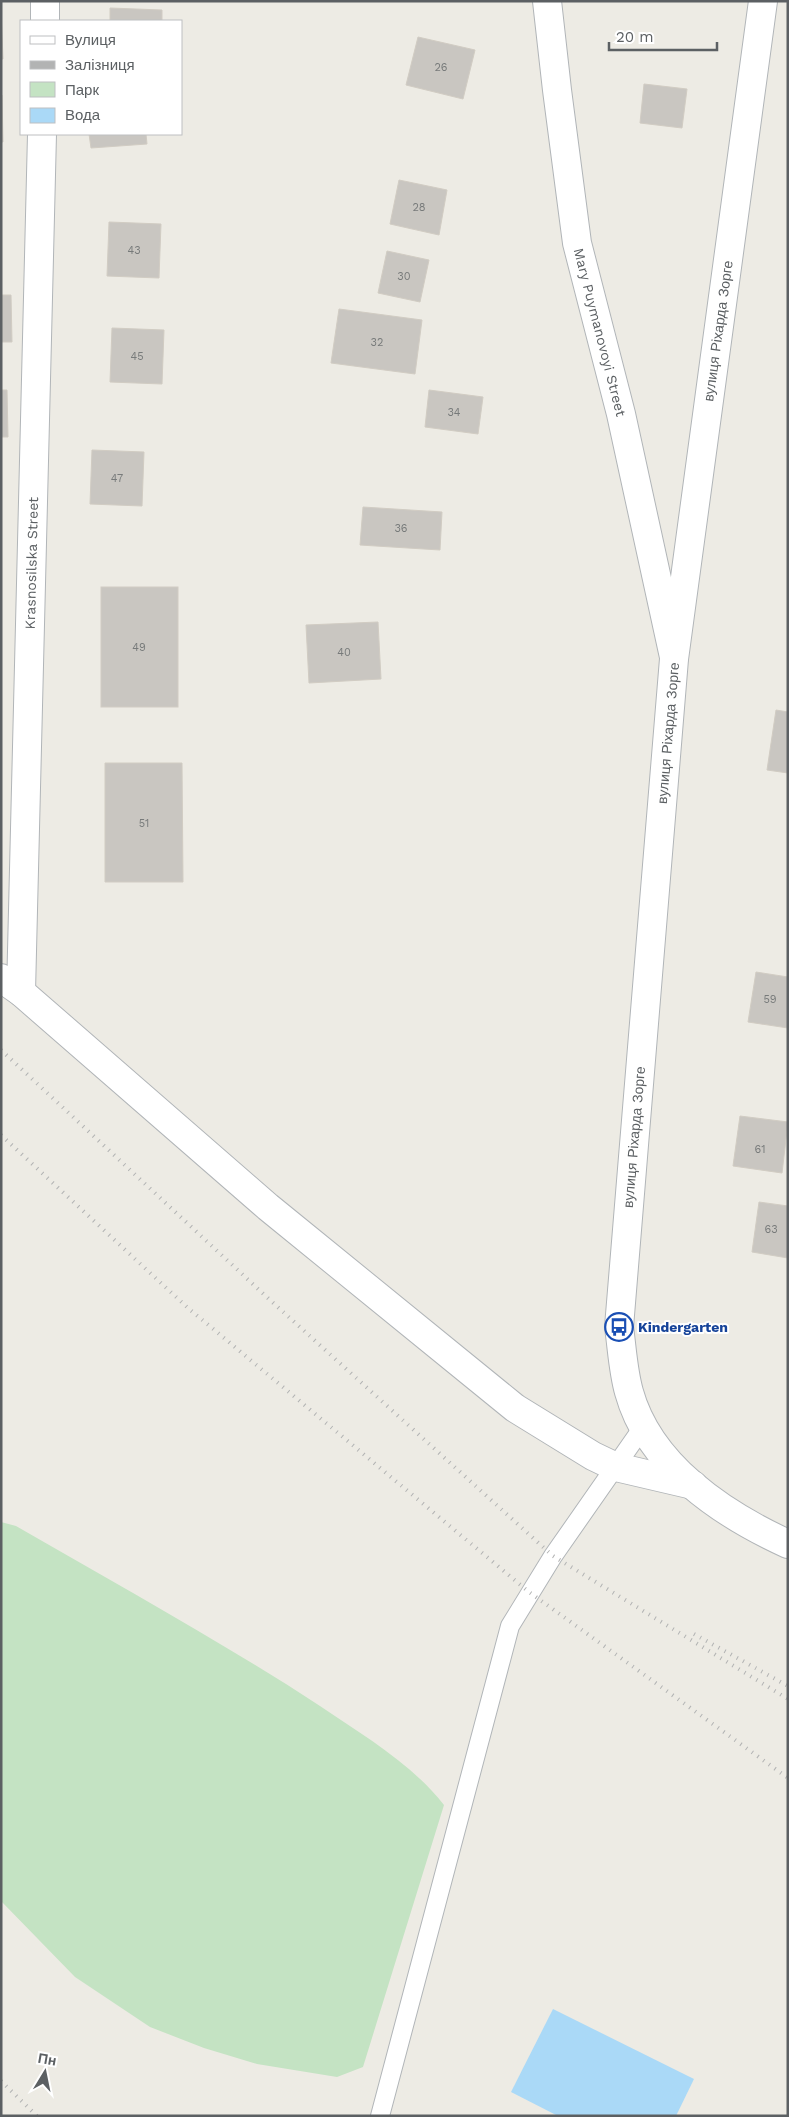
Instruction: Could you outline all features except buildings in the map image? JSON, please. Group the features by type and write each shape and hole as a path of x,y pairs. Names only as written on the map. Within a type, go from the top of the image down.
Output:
{"street":[{"path":"45,20 46,1"},
{"name":"Mary Puymanovoyi Street","path":"547,1 578,243 621,414 674,659"},
{"name":"вулиця Ріхарда Зорге","path":"763,1 674,659 618,1327 629,1392 643,1427 665,1459 693,1485 732,1514 788,1544"},
{"name":"Krasnosilska Street","path":"11,985 42,135"},
{"path":"11,985 268,1207 514,1408 593,1456 616,1467 693,1485"}],"lane":[{"path":"380,2116 510,1626 553,1556 643,1427"}],"green space":[{"path":"1,1522 16,1526 170,1614 283,1682 370,1739 402,1763 444,1805 363,2067 337,2077 257,2064 204,2048 150,2027 75,1977 1,1901"}],"water":[{"path":"553,2009 694,2079 676,2116 558,2116 511,2092"}],"railway":[{"path":"1,1050 270,1300 553,1556 788,1699"},
{"path":"1,1135 188,1308 529,1592 788,1778"},
{"path":"694,1634 788,1686"},
{"path":"1,2081 37,2116"}],"place":[{"name":"Kindergarten","path":"619,1327"}]}
